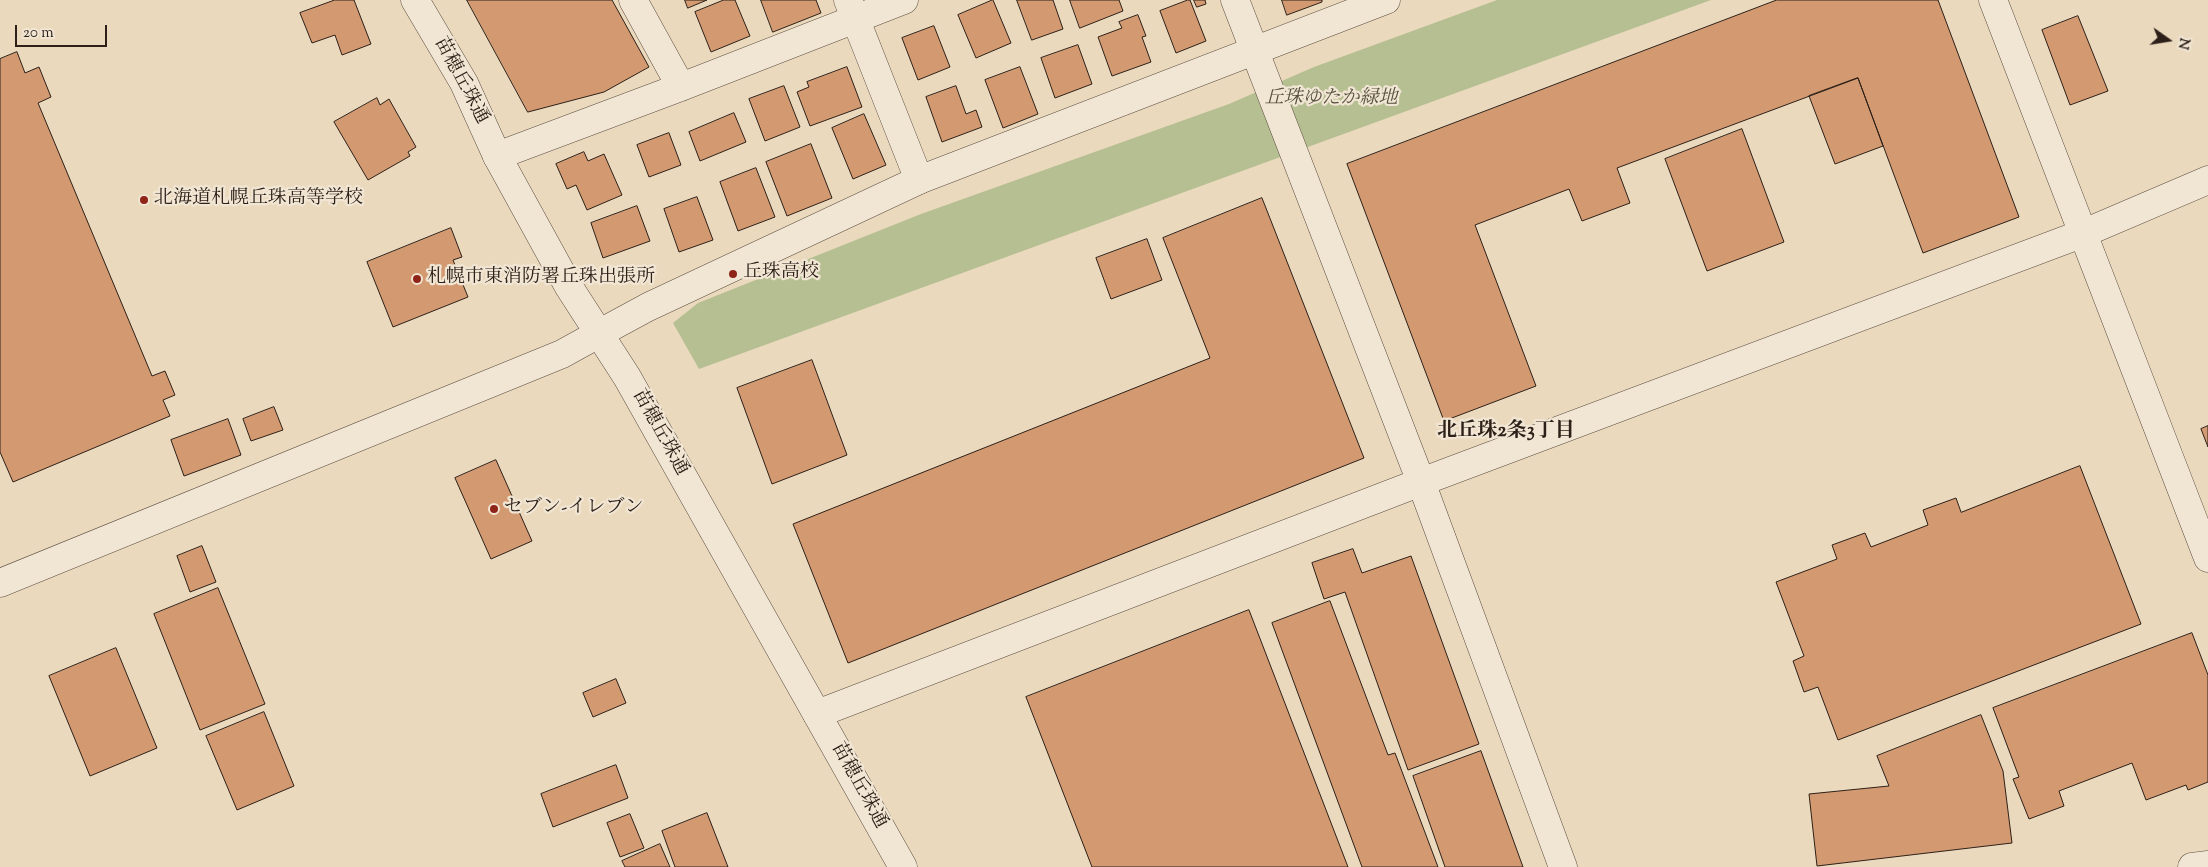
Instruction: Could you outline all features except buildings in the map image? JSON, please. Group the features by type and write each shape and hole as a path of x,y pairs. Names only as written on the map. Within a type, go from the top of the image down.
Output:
{"street":[{"name":"苗穂丘珠通","path":"415,0 464,83 497,156 569,287 627,376 903,867"},
{"path":"633,0 681,87"},
{"path":"497,156 681,87 852,10 904,0"},
{"path":"1236,0 1421,482 1563,867"},
{"path":"0,583 562,354 648,307 919,180 1386,0"},
{"path":"1993,0 2208,558"},
{"path":"852,10 919,180"},
{"path":"817,714 1421,482 2084,233 2208,180"},
{"path":"2192,867 2208,865"}],"green space":[{"name":"丘珠ゆたか緑地","path":"1497,0 1711,0 699,369 673,323 698,303 921,214 1229,104 1314,67"}],"place":[{"name":"北海道札幌丘珠高等学校","path":"144,200"},
{"name":"丘珠高校","path":"733,274"},
{"name":"札幌市東消防署丘珠出張所","path":"417,279"},
{"name":"セブン-イレブン","path":"494,509"}],"district":[{"name":"北丘珠2条3丁目","path":"1506,433"}]}
